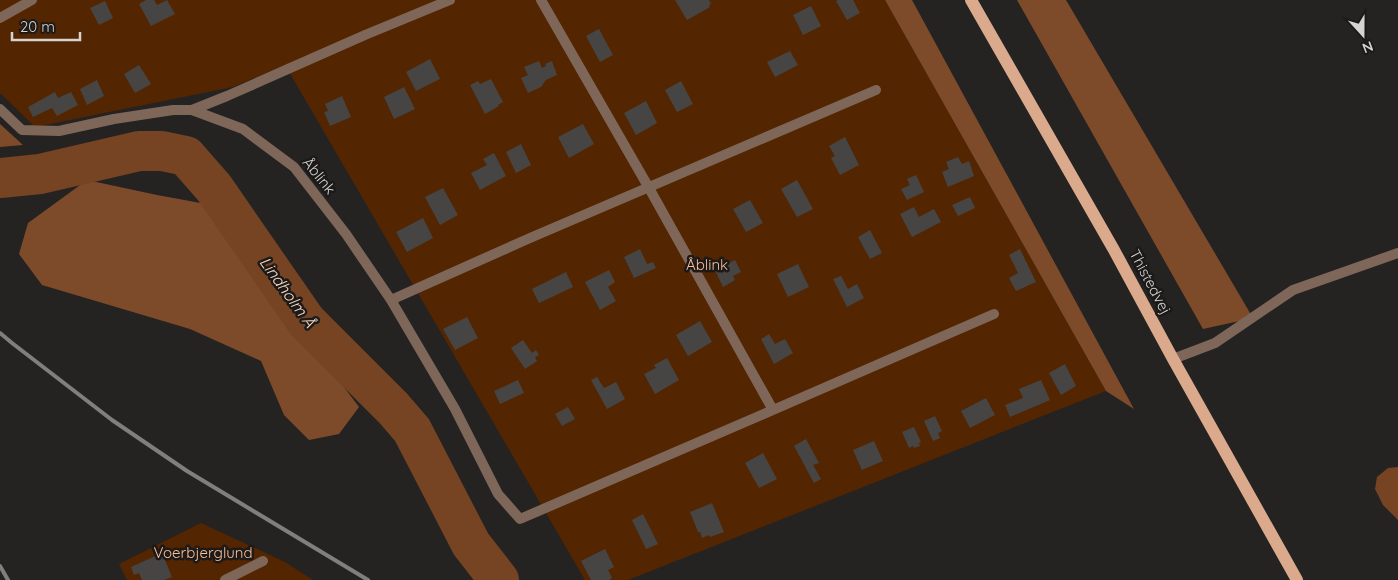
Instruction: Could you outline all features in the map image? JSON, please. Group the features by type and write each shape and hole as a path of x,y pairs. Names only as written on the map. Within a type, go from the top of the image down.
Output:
{"main road":[{"name":"Thistedvej","path":"971,0 1114,250 1297,580"}],"street":[{"path":"0,18 32,0"},
{"name":"Åblink","path":"192,110 450,0"},
{"path":"541,0 773,410"},
{"path":"391,300 530,238 876,90"},
{"name":"Åblink","path":"0,109 22,130 59,132 114,119 173,110 192,110 243,129 294,167 346,234 391,300 455,409 498,494 520,519 994,314"},
{"path":"1173,359 1214,343 1293,290 1398,253"},
{"path":"225,580 263,561"}],"green space":[{"name":"Åblink","path":"0,0 885,0 1106,391 628,580 585,580 285,65 233,87 35,127 0,93"},
{"name":"Voerbjerglund","path":"201,523 285,562 313,580 127,580 119,564"}],"shaded area":[{"path":"885,0 912,0 1134,409 1106,391"},
{"path":"1017,0 1066,0 1253,318 1203,329"},
{"path":"0,124 23,145 0,147"},
{"path":"87,180 206,204 359,407 339,434 309,440 284,415 261,361 190,329 42,285 19,254 28,223"},
{"path":"1398,467 1398,520 1383,505 1375,489 1377,477 1388,468"}],"building":[{"path":"146,0 154,0 157,5 167,0 175,14 151,26 139,4"},
{"path":"675,0 709,0 711,4 709,5 710,7 687,20"},
{"path":"853,0 860,13 847,20 836,1"},
{"path":"105,1 113,18 99,25 90,8"},
{"path":"811,6 821,26 803,35 793,15"},
{"path":"599,29 613,55 600,62 586,36"},
{"path":"790,51 798,65 775,77 767,62"},
{"path":"430,59 440,79 416,91 406,72"},
{"path":"539,61 542,68 546,66 545,64 552,61 557,75 546,80 541,87 528,93 521,78 528,75 524,67"},
{"path":"139,65 151,84 135,93 124,74"},
{"path":"491,79 503,102 485,114 470,85 478,81 480,84"},
{"path":"97,80 104,96 87,105 80,89"},
{"path":"681,81 693,104 677,112 665,90"},
{"path":"404,87 415,109 394,119 384,97"},
{"path":"55,92 58,98 71,92 78,105 57,116 52,108 33,117 28,107"},
{"path":"342,96 351,117 330,126 324,112 328,111 325,104"},
{"path":"646,101 657,123 636,135 624,113"},
{"path":"583,124 594,144 569,158 558,137"},
{"path":"845,137 859,165 840,175 831,158 835,156 829,146"},
{"path":"521,144 531,165 516,173 506,152"},
{"path":"494,153 506,176 480,190 471,173 487,165 483,159"},
{"path":"958,157 962,164 969,161 974,176 948,187 942,172 949,169 946,162"},
{"path":"916,175 924,192 907,200 901,189 910,185 907,179"},
{"path":"797,180 813,209 797,217 781,189"},
{"path":"443,188 458,215 440,225 425,197"},
{"path":"970,197 975,208 958,216 952,205"},
{"path":"750,200 763,223 746,232 733,209"},
{"path":"914,207 919,217 934,209 941,222 912,237 900,214"},
{"path":"423,218 433,238 407,252 396,232"},
{"path":"870,230 882,253 870,259 858,237"},
{"path":"640,249 647,264 653,262 656,268 634,278 624,257"},
{"path":"1020,249 1036,282 1016,291 1009,278 1018,273 1009,255"},
{"path":"724,258 727,264 735,260 741,272 733,276 735,280 723,287 712,264"},
{"path":"798,264 809,287 788,297 777,274"},
{"path":"609,270 615,282 608,287 616,301 600,310 585,282"},
{"path":"566,272 573,287 539,303 532,289"},
{"path":"841,276 848,289 857,284 864,298 847,307 833,279"},
{"path":"467,317 478,338 455,350 443,329"},
{"path":"700,321 712,342 688,356 676,335"},
{"path":"769,334 775,344 785,339 793,353 774,364 761,339"},
{"path":"523,340 532,353 536,350 539,355 535,357 537,361 525,369 511,348"},
{"path":"667,358 679,380 655,394 644,374 656,368 654,365"},
{"path":"1065,364 1076,386 1061,395 1049,373"},
{"path":"597,377 604,388 616,382 625,399 607,409 591,380"},
{"path":"518,380 524,393 500,404 494,391"},
{"path":"1041,380 1050,400 1010,417 1005,405 1023,398 1019,389"},
{"path":"986,398 995,415 970,428 961,411"},
{"path":"568,407 575,419 562,426 555,414"},
{"path":"935,416 942,431 938,433 940,438 933,441 924,421"},
{"path":"914,427 921,442 919,443 920,446 909,448 902,432"},
{"path":"806,439 819,463 813,465 821,479 814,483 794,446"},
{"path":"874,441 883,461 862,470 853,450"},
{"path":"763,453 777,479 759,488 745,463"},
{"path":"712,503 724,532 702,538 690,512"},
{"path":"643,514 658,544 646,549 632,520"},
{"path":"605,549 614,567 608,570 612,578 609,580 591,580 581,561"},
{"path":"162,553 172,577 164,580 142,580 139,573 134,575 131,567"}],"waterway":[{"name":"Lindholm Å","path":"0,178 40,174 139,151 162,151 186,156 214,188 306,321 393,408 412,430 471,544 499,580"}],"railway":[{"path":"0,333 112,420 187,471 368,580"},
{"path":"0,566 8,580"}]}
